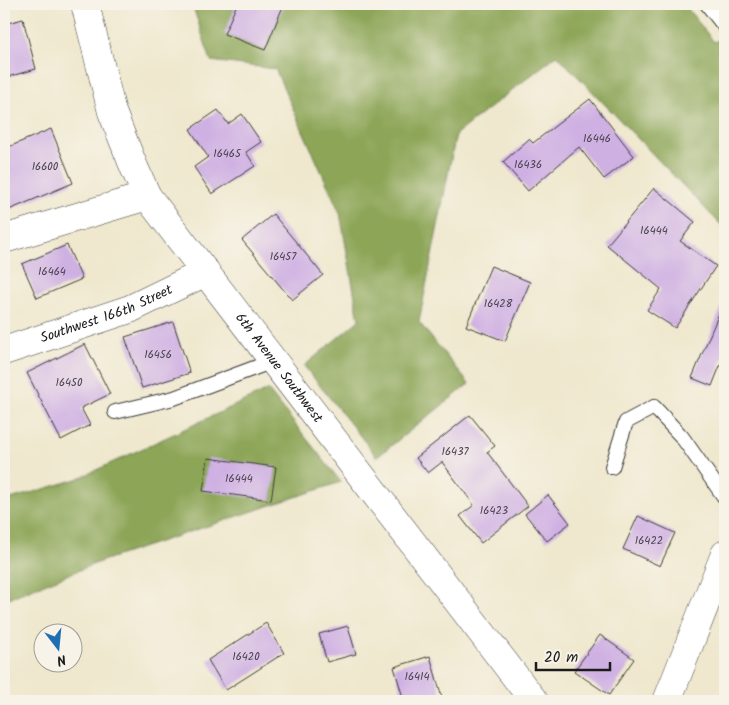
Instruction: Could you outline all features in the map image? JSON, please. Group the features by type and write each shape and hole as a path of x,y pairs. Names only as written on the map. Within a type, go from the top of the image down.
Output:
{"street":[{"name":"6th Avenue Southwest","path":"85,4 112,112 147,196 534,701"},
{"path":"4,239 147,196"},
{"name":"Southwest 166th Street","path":"4,351 130,309 206,272"},
{"path":"667,701 725,554"}],"lane":[{"path":"707,4 725,27"},
{"path":"115,412 174,398 274,361"},
{"path":"612,467 626,422 654,407 682,437 725,498"}],"green space":[{"path":"192,4 684,4 714,42 725,37 725,229 557,55 456,134 419,322 469,384 377,457 304,366 359,320 340,213 275,69 211,61"},
{"path":"268,390 341,482 102,561 4,600 4,501 77,479"}],"building":[{"path":"237,4 284,4 265,50 224,34"},
{"path":"23,19 36,69 4,78 4,24"},
{"path":"590,99 634,156 604,179 579,147 528,191 503,162 529,139 533,143"},
{"path":"218,110 228,124 242,114 261,142 246,152 255,166 212,194 194,167 208,157 190,129"},
{"path":"51,129 73,183 4,212 4,149"},
{"path":"654,188 695,222 680,241 716,266 675,328 647,310 661,289 607,245"},
{"path":"273,214 323,275 292,300 242,240"},
{"path":"67,245 82,279 37,298 22,264"},
{"path":"491,266 530,282 505,341 466,326"},
{"path":"725,299 725,353 712,386 692,378"},
{"path":"173,322 190,373 142,388 125,337"},
{"path":"85,344 110,394 81,408 90,425 61,440 27,373"},
{"path":"470,415 495,446 487,452 528,506 481,543 460,516 474,505 442,462 428,473 416,458"},
{"path":"208,458 276,467 271,500 203,491"},
{"path":"548,495 570,523 547,541 525,514"},
{"path":"638,516 675,533 660,566 623,549"},
{"path":"266,623 284,653 226,690 208,660"},
{"path":"348,626 356,654 327,662 319,634"},
{"path":"600,635 634,659 609,695 574,671"},
{"path":"430,656 442,698 430,701 404,701 394,667"}]}
